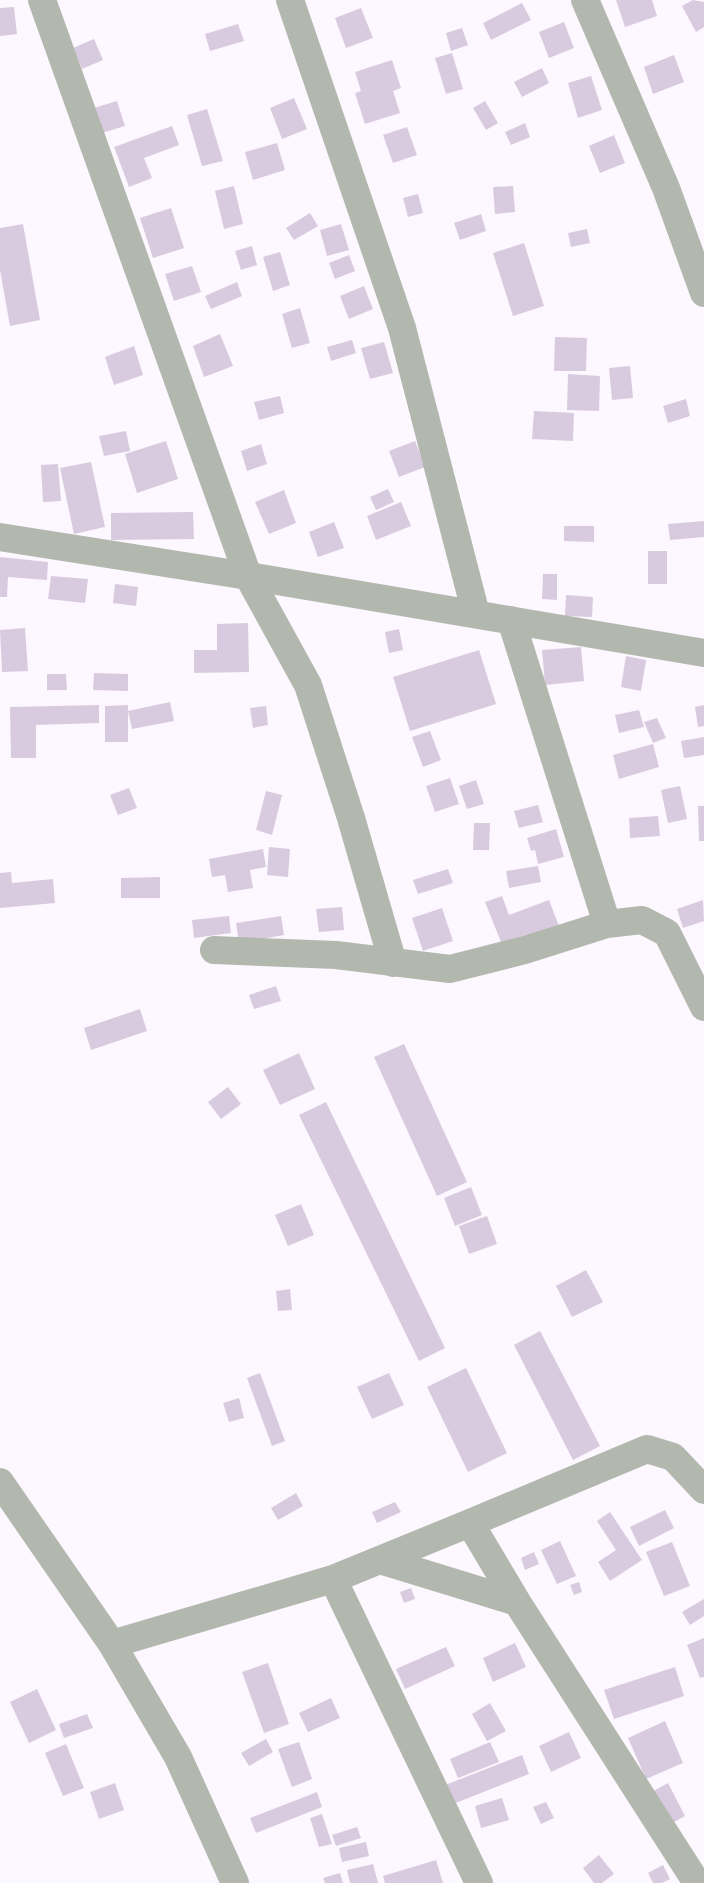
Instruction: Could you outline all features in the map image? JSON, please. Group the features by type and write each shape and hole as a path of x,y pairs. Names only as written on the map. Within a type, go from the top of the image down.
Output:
{"street":[{"path":"42,0 248,576 308,685 351,818 392,963"},
{"path":"290,0 402,328 476,614"},
{"path":"585,0 666,188 704,293"},
{"path":"0,537 248,576 704,653"},
{"path":"511,620 607,924"},
{"path":"214,950 336,955 450,969 525,950 607,924 642,920 667,933 704,1007"},
{"path":"112,1644 334,1578 646,1449 673,1456 704,1490"},
{"path":"0,1482 112,1644 178,1756 235,1883"},
{"path":"470,1523 517,1602 697,1883"},
{"path":"380,1560 517,1602"},
{"path":"334,1578 479,1883"}],"building":[{"path":"616,0 652,0 657,16 625,27"},
{"path":"693,0 704,2 704,27 696,32 682,6"},
{"path":"522,3 531,20 491,40 483,23"},
{"path":"14,7 17,34 0,36 0,8"},
{"path":"361,8 373,38 346,48 335,18"},
{"path":"564,22 574,48 549,58 539,32"},
{"path":"238,24 244,41 210,51 205,34"},
{"path":"462,28 468,45 451,51 446,33"},
{"path":"94,39 103,60 82,69 73,48"},
{"path":"452,53 463,89 446,94 435,58"},
{"path":"674,55 684,82 653,94 644,67"},
{"path":"392,60 401,88 393,91 400,113 365,124 355,93 361,91 355,72"},
{"path":"542,68 549,83 522,97 514,82"},
{"path":"591,76 602,110 578,118 568,83"},
{"path":"294,98 307,129 282,139 270,108"},
{"path":"117,101 125,126 102,133 94,108"},
{"path":"485,101 498,123 486,130 473,108"},
{"path":"207,109 223,161 202,166 187,115"},
{"path":"525,123 530,137 511,145 505,132"},
{"path":"172,126 179,145 144,158 152,178 129,187 114,147"},
{"path":"407,127 417,155 393,163 383,135"},
{"path":"614,135 625,163 600,173 589,146"},
{"path":"277,143 285,170 253,180 245,152"},
{"path":"234,186 243,224 224,229 215,191"},
{"path":"513,186 515,212 495,214 493,187"},
{"path":"418,194 423,213 408,217 403,198"},
{"path":"171,208 184,248 153,258 140,218"},
{"path":"310,213 318,226 294,240 286,228"},
{"path":"481,214 486,231 460,240 454,223"},
{"path":"23,224 40,320 10,326 0,270 0,228"},
{"path":"341,224 349,250 327,256 320,230"},
{"path":"587,229 590,243 571,247 568,233"},
{"path":"524,243 544,306 513,316 493,253"},
{"path":"252,246 257,265 241,270 235,251"},
{"path":"280,252 290,285 273,291 263,257"},
{"path":"349,255 355,271 335,279 329,263"},
{"path":"192,266 201,292 174,301 165,274"},
{"path":"237,282 242,296 211,309 205,296"},
{"path":"364,286 373,309 349,319 340,296"},
{"path":"300,308 310,343 292,348 282,314"},
{"path":"220,334 233,366 204,377 193,346"},
{"path":"555,337 587,338 586,371 554,371"},
{"path":"352,340 356,353 331,361 327,347"},
{"path":"384,342 393,373 370,379 361,348"},
{"path":"134,346 143,375 114,385 105,357"},
{"path":"630,366 633,398 612,400 609,368"},
{"path":"568,374 600,376 599,411 567,410"},
{"path":"280,396 284,413 259,420 254,402"},
{"path":"686,399 690,416 668,423 663,406"},
{"path":"534,411 574,413 573,441 532,439"},
{"path":"126,431 130,451 104,456 99,436"},
{"path":"166,441 178,479 137,493 125,454"},
{"path":"415,441 425,467 399,477 389,451"},
{"path":"261,444 267,464 247,471 241,451"},
{"path":"91,462 105,527 74,534 60,468"},
{"path":"58,464 61,501 43,502 41,465"},
{"path":"388,489 394,502 376,510 370,497"},
{"path":"284,490 296,523 269,534 255,502"},
{"path":"401,502 411,526 376,540 367,516"},
{"path":"193,512 194,539 111,540 111,513"},
{"path":"704,521 704,537 670,540 668,524"},
{"path":"334,522 344,548 318,557 309,532"},
{"path":"564,526 594,526 594,542 564,541"},
{"path":"648,551 667,551 667,584 648,584"},
{"path":"0,557 48,562 47,580 8,577 7,597 0,597"},
{"path":"543,574 557,574 557,600 542,599"},
{"path":"51,576 88,579 85,603 48,599"},
{"path":"115,584 138,587 136,606 113,603"},
{"path":"566,595 593,597 592,617 565,616"},
{"path":"248,623 249,672 194,673 194,650 217,650 217,624"},
{"path":"25,628 28,671 2,672 0,630"},
{"path":"399,629 403,650 389,653 385,632"},
{"path":"581,647 584,681 545,685 542,650"},
{"path":"479,650 496,704 410,731 393,677"},
{"path":"626,656 646,660 641,691 621,687"},
{"path":"94,673 128,674 128,691 93,690"},
{"path":"47,674 66,674 67,690 47,690"},
{"path":"170,702 174,721 132,729 128,711"},
{"path":"99,705 99,723 36,725 36,758 11,758 10,707"},
{"path":"128,705 128,742 105,742 105,706"},
{"path":"704,705 704,726 698,727 695,707"},
{"path":"266,706 268,725 253,728 250,708"},
{"path":"639,710 644,727 619,733 615,715"},
{"path":"657,718 666,738 653,743 644,722"},
{"path":"430,731 441,760 423,767 412,737"},
{"path":"704,737 704,755 684,758 681,741"},
{"path":"653,744 659,767 619,779 613,755"},
{"path":"450,778 459,804 435,812 426,786"},
{"path":"476,780 484,804 467,809 459,786"},
{"path":"680,786 687,819 668,823 661,790"},
{"path":"129,788 137,808 118,815 110,795"},
{"path":"266,791 282,795 272,835 256,830"},
{"path":"538,805 543,822 519,828 514,811"},
{"path":"698,806 704,806 704,841 699,841"},
{"path":"658,816 660,836 630,838 629,818"},
{"path":"474,823 490,823 489,850 473,850"},
{"path":"556,829 564,857 538,864 535,850 531,851 527,838"},
{"path":"269,847 290,849 288,877 267,875"},
{"path":"263,849 266,867 250,870 253,888 228,892 225,875 212,877 209,859"},
{"path":"538,866 541,882 509,888 506,871"},
{"path":"448,869 453,883 418,894 413,880"},
{"path":"11,872 12,883 53,879 55,903 0,908 0,873"},
{"path":"160,877 160,898 121,898 121,878"},
{"path":"502,896 509,915 549,900 559,926 503,947 485,902"},
{"path":"703,900 704,921 683,928 677,909"},
{"path":"342,907 344,930 319,932 316,909"},
{"path":"442,908 453,941 423,951 412,918"},
{"path":"229,916 231,933 194,938 192,920"},
{"path":"281,916 284,935 239,943 236,923"},
{"path":"276,986 281,1001 254,1009 249,995"},
{"path":"140,1009 147,1031 91,1050 84,1028"},
{"path":"404,1044 467,1182 437,1196 374,1057"},
{"path":"299,1053 315,1089 280,1105 263,1070"},
{"path":"228,1087 241,1104 221,1119 208,1102"},
{"path":"326,1102 445,1348 419,1361 299,1115"},
{"path":"471,1187 482,1215 455,1226 444,1198"},
{"path":"301,1204 314,1235 288,1246 275,1215"},
{"path":"487,1216 497,1244 469,1254 459,1226"},
{"path":"586,1270 603,1302 572,1317 556,1286"},
{"path":"290,1289 292,1310 278,1311 276,1291"},
{"path":"540,1331 600,1446 573,1460 514,1345"},
{"path":"466,1368 507,1453 468,1472 427,1387"},
{"path":"260,1373 285,1441 272,1446 247,1378"},
{"path":"389,1373 404,1405 372,1419 357,1387"},
{"path":"239,1398 244,1418 229,1422 223,1403"},
{"path":"296,1493 303,1506 278,1520 271,1508"},
{"path":"395,1502 401,1512 377,1523 372,1512"},
{"path":"665,1510 674,1528 639,1546 630,1527"},
{"path":"610,1512 642,1560 610,1581 598,1562 616,1550 597,1521"},
{"path":"560,1541 576,1576 557,1584 541,1550"},
{"path":"672,1542 690,1586 664,1596 646,1552"},
{"path":"534,1552 539,1564 525,1570 521,1558"},
{"path":"579,1582 582,1592 574,1595 570,1585"},
{"path":"411,1588 415,1599 404,1603 400,1592"},
{"path":"704,1599 704,1616 690,1625 682,1612"},
{"path":"704,1638 704,1677 700,1678 687,1645"},
{"path":"515,1643 526,1667 493,1682 483,1658"},
{"path":"446,1647 455,1666 405,1689 396,1669"},
{"path":"268,1663 289,1724 264,1733 242,1672"},
{"path":"675,1667 684,1696 614,1719 604,1690"},
{"path":"37,1689 56,1730 29,1743 10,1702"},
{"path":"331,1698 340,1718 308,1732 299,1713"},
{"path":"490,1703 506,1731 487,1741 472,1714"},
{"path":"87,1714 93,1728 64,1738 59,1724"},
{"path":"665,1721 683,1763 646,1779 628,1738"},
{"path":"569,1732 581,1758 551,1772 539,1746"},
{"path":"266,1739 273,1752 249,1766 241,1753"},
{"path":"299,1742 312,1779 292,1787 278,1749"},
{"path":"490,1742 499,1762 458,1778 450,1759"},
{"path":"66,1744 84,1788 63,1796 45,1753"},
{"path":"522,1755 529,1774 448,1806 440,1787"},
{"path":"115,1783 124,1810 99,1819 90,1792"},
{"path":"668,1783 685,1816 667,1826 650,1793"},
{"path":"317,1792 322,1807 256,1833 250,1818"},
{"path":"502,1798 509,1820 481,1828 475,1806"},
{"path":"546,1802 554,1818 541,1824 533,1807"},
{"path":"322,1814 332,1844 319,1847 310,1818"},
{"path":"357,1827 361,1838 336,1846 332,1835"},
{"path":"366,1842 369,1856 342,1862 339,1848"},
{"path":"599,1855 614,1874 602,1883 594,1883 583,1868"},
{"path":"436,1860 443,1883 385,1883 383,1876"},
{"path":"373,1864 378,1883 350,1883 347,1870"},
{"path":"663,1865 670,1879 662,1883 653,1883 648,1873"},
{"path":"340,1873 343,1883 325,1883 323,1878"}]}
